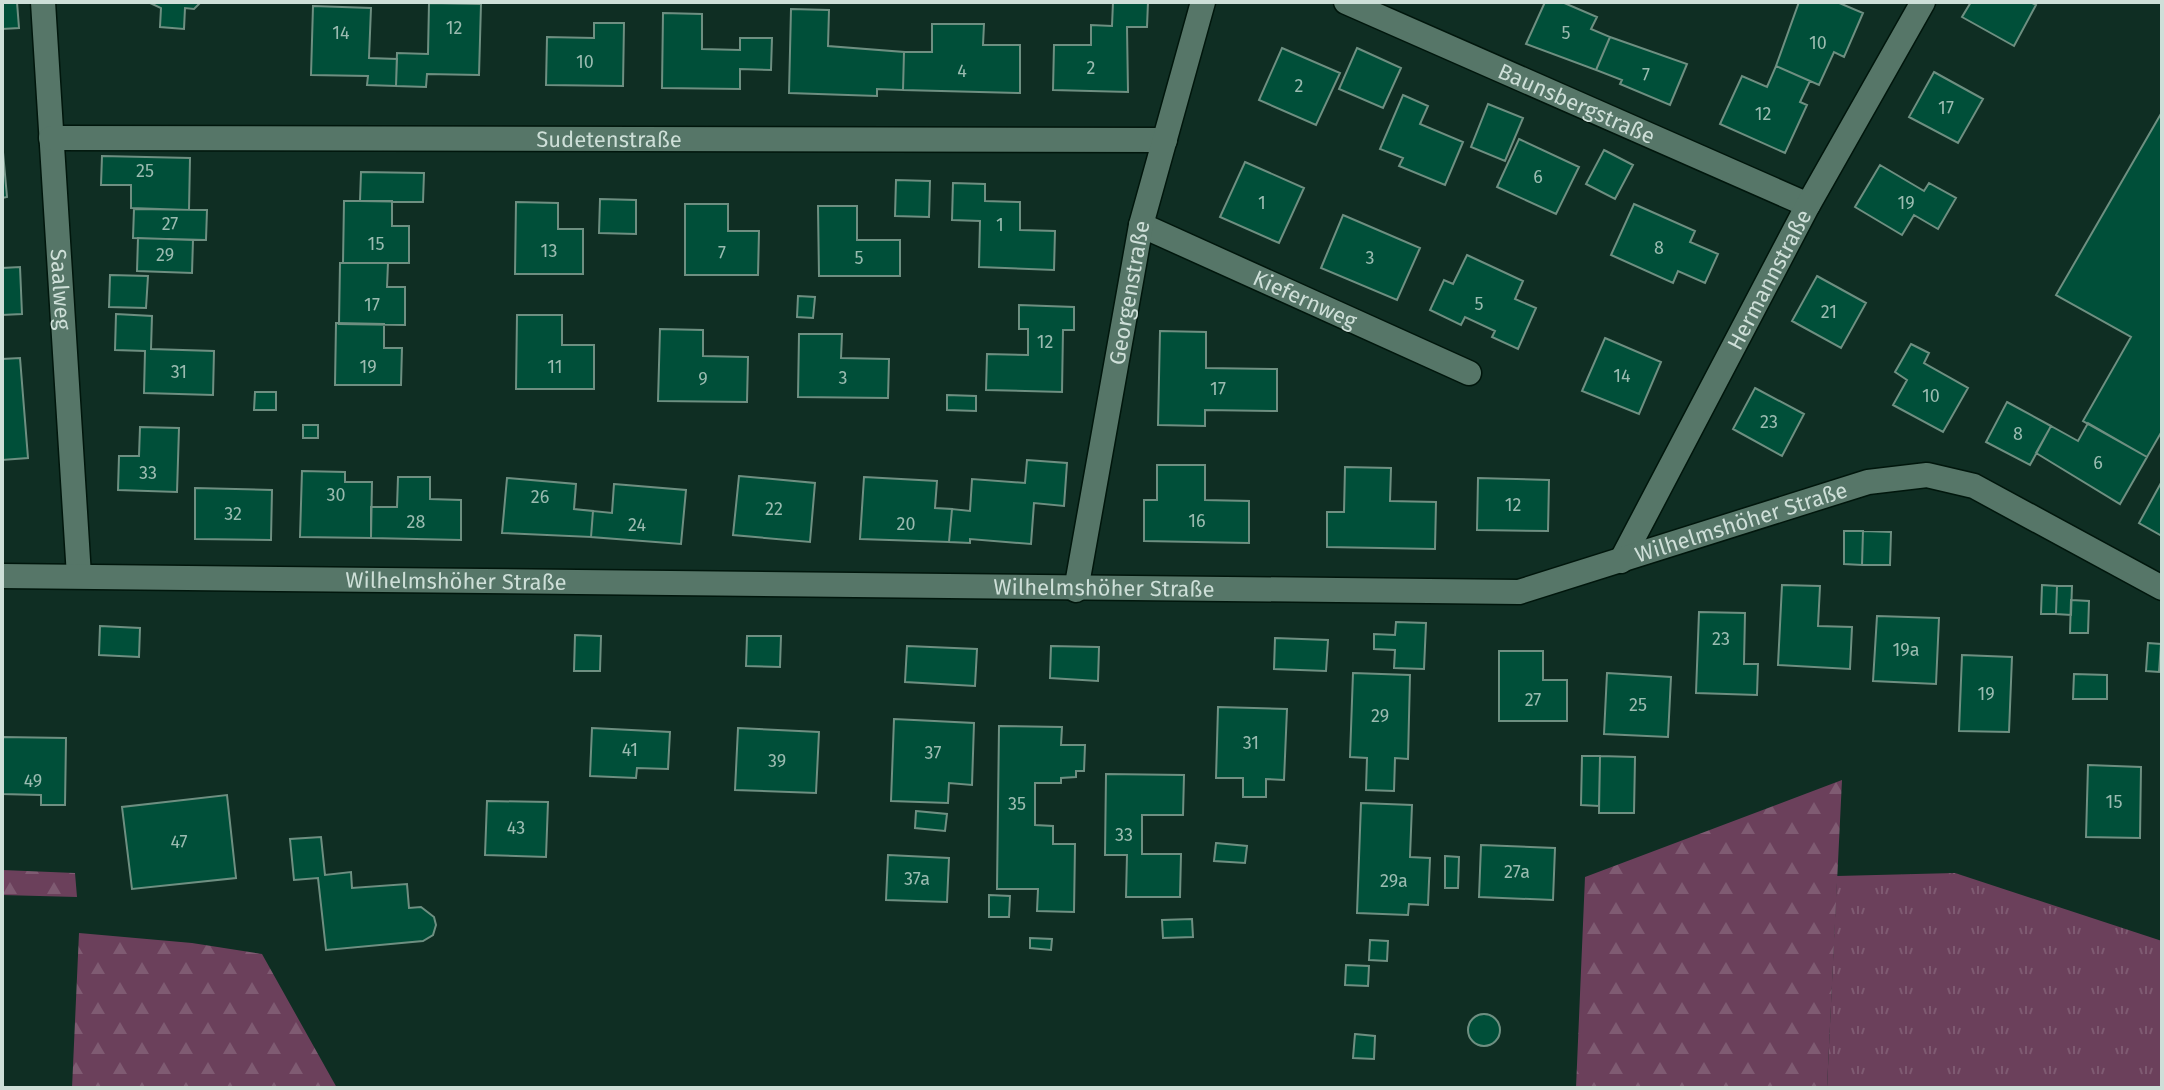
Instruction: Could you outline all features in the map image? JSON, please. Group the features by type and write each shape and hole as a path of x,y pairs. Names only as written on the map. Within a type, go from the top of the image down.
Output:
{"street":[{"name":"Saalweg","path":"43,2 79,576"},
{"name":"Georgenstraße","path":"1076,590 1141,225 1203,2"},
{"name":"Baunsbergstraße","path":"1346,2 1808,205"},
{"name":"Hermannstraße","path":"1621,561 1808,205 1923,2"},
{"name":"Sudetenstraße","path":"51,138 1165,140"},
{"name":"Kiefernweg","path":"1141,225 1469,373"},
{"name":"Wilhelmshöher Straße","path":"2,576 1076,590 1519,592 1868,482 1927,475 1974,486 2162,588"}],"green space":[{"path":"1842,780 1827,1088 1576,1088 1585,877"},
{"path":"2,870 75,873 77,897 2,895"},
{"path":"1955,873 2162,941 2162,1088 1827,1088 1837,876"},
{"path":"79,933 192,943 262,954 337,1088 72,1088"}],"building":[{"path":"2,2 17,2 19,28 2,29"},
{"path":"148,2 201,2 194,9 185,8 184,29 160,27 161,8"},
{"path":"1113,2 1148,2 1147,27 1127,27 1128,92 1053,90 1054,45 1091,45 1091,25 1112,26"},
{"path":"1545,2 1562,2 1597,17 1591,29 1610,37 1596,70 1526,44"},
{"path":"1799,2 1837,2 1863,13 1844,57 1834,52 1819,85 1776,66"},
{"path":"1971,2 2030,2 2036,5 2014,46 1962,17"},
{"path":"429,3 481,4 479,75 427,74 426,87 396,86 397,53 428,54"},
{"path":"313,6 371,8 369,58 397,59 396,86 367,85 368,76 311,75"},
{"path":"791,9 829,10 828,46 904,52 903,90 877,89 877,96 789,93"},
{"path":"663,13 702,14 702,49 740,50 740,38 772,38 771,70 740,69 740,89 662,88"},
{"path":"594,23 624,23 623,86 546,85 547,37 594,38"},
{"path":"932,24 984,24 983,45 1020,45 1020,93 903,90 904,52 932,52"},
{"path":"1610,37 1687,64 1670,105 1596,70"},
{"path":"1282,48 1340,73 1316,125 1259,100"},
{"path":"1357,48 1401,68 1383,108 1339,89"},
{"path":"1776,66 1810,81 1800,102 1807,105 1785,153 1720,124 1742,76 1767,87"},
{"path":"1934,72 1983,99 1958,143 1909,117"},
{"path":"1403,95 1428,106 1420,124 1463,142 1445,185 1399,166 1403,158 1380,149"},
{"path":"1488,104 1523,118 1505,161 1471,147"},
{"path":"2162,112 2162,431 2147,457 2083,421 2131,337 2056,295"},
{"path":"1519,139 1579,167 1556,214 1497,187"},
{"path":"2,141 7,197 2,198"},
{"path":"1604,150 1633,165 1615,199 1586,184"},
{"path":"102,156 190,158 189,210 131,208 131,185 101,185"},
{"path":"1245,162 1304,188 1279,243 1220,217"},
{"path":"1880,165 1924,191 1929,183 1956,198 1938,229 1914,215 1902,235 1855,207"},
{"path":"361,172 424,173 423,202 360,201"},
{"path":"896,180 930,181 929,217 895,216"},
{"path":"953,183 985,184 985,201 1020,202 1020,230 1055,231 1054,270 979,267 980,221 952,220"},
{"path":"600,199 636,200 636,234 599,233"},
{"path":"344,201 392,201 392,226 409,226 409,263 343,263"},
{"path":"516,202 558,203 558,229 583,229 583,274 515,274"},
{"path":"685,204 728,204 728,231 759,231 758,275 685,275"},
{"path":"1634,204 1695,231 1690,242 1718,254 1705,283 1678,271 1673,283 1611,255"},
{"path":"818,206 857,206 857,240 900,240 900,276 819,276"},
{"path":"134,209 207,210 206,240 133,238"},
{"path":"1343,215 1420,248 1397,300 1321,268"},
{"path":"138,238 193,240 192,273 137,271"},
{"path":"1467,255 1523,281 1515,299 1536,308 1518,349 1492,337 1495,331 1465,317 1461,325 1430,310 1444,280 1453,284"},
{"path":"340,263 388,263 387,287 405,287 405,325 339,324"},
{"path":"20,267 22,314 2,315 2,268"},
{"path":"110,275 148,276 146,308 109,307"},
{"path":"1817,276 1866,303 1841,348 1792,321"},
{"path":"798,296 815,297 813,318 797,317"},
{"path":"1019,305 1074,307 1074,330 1063,330 1062,392 986,390 987,354 1028,355 1028,329 1019,329"},
{"path":"116,314 152,316 151,349 214,351 213,395 144,393 145,351 115,350"},
{"path":"517,315 562,315 562,345 594,345 594,389 516,389"},
{"path":"336,323 384,324 384,348 402,348 401,385 335,385"},
{"path":"660,329 703,330 703,356 748,357 747,402 658,401"},
{"path":"1160,331 1206,332 1206,368 1277,369 1277,411 1205,410 1205,426 1158,425"},
{"path":"799,334 842,334 841,358 889,359 888,398 798,397"},
{"path":"1605,338 1661,362 1639,414 1582,391"},
{"path":"1911,344 1929,353 1924,363 1968,388 1943,432 1893,405 1907,380 1895,372"},
{"path":"20,358 28,458 2,460 2,359"},
{"path":"1755,388 1804,414 1782,456 1733,429"},
{"path":"255,392 276,392 276,410 254,410"},
{"path":"947,395 976,396 976,411 947,410"},
{"path":"2007,402 2051,426 2030,465 1986,442"},
{"path":"2088,423 2147,457 2120,504 2036,453 2051,426 2078,441"},
{"path":"303,425 318,425 318,438 303,438"},
{"path":"140,427 179,428 177,492 118,490 119,456 139,456"},
{"path":"1027,460 1067,463 1064,506 1034,503 1031,544 970,539 970,543 949,542 952,509 970,511 972,479 1025,483"},
{"path":"1157,465 1205,465 1205,500 1249,501 1249,543 1144,541 1144,500 1157,500"},
{"path":"1345,467 1391,468 1390,501 1436,502 1435,549 1327,547 1327,512 1344,512"},
{"path":"302,471 345,472 345,482 372,482 371,538 300,537"},
{"path":"739,476 815,483 810,542 733,535"},
{"path":"398,477 430,477 430,499 461,500 461,540 371,538 371,507 397,507"},
{"path":"864,477 937,481 935,508 952,509 949,542 860,539"},
{"path":"507,478 576,484 574,509 593,511 591,537 502,533"},
{"path":"1478,478 1549,480 1548,531 1477,530"},
{"path":"614,484 686,490 681,544 591,537 593,511 612,513"},
{"path":"2162,484 2162,536 2139,523"},
{"path":"195,488 272,490 271,540 195,539"},
{"path":"1844,531 1863,531 1862,565 1844,564"},
{"path":"1863,531 1891,532 1890,565 1862,565"},
{"path":"1782,585 1820,586 1818,626 1852,627 1850,669 1778,665"},
{"path":"2042,585 2057,586 2056,614 2041,614"},
{"path":"2057,586 2072,586 2071,615 2056,614"},
{"path":"2071,600 2089,601 2088,633 2070,633"},
{"path":"1699,612 1745,613 1744,664 1758,664 1757,695 1696,693"},
{"path":"1877,616 1939,618 1936,684 1873,681"},
{"path":"1396,622 1426,623 1424,669 1394,668 1395,650 1374,649 1374,634 1395,635"},
{"path":"100,626 140,628 139,657 99,655"},
{"path":"575,635 601,636 600,671 574,671"},
{"path":"747,636 781,636 780,667 746,666"},
{"path":"1275,638 1328,640 1326,671 1274,669"},
{"path":"2148,643 2161,644 2159,672 2146,671"},
{"path":"907,646 977,649 975,686 905,682"},
{"path":"1051,646 1099,647 1098,681 1050,678"},
{"path":"1499,651 1543,651 1543,680 1567,680 1567,721 1499,721"},
{"path":"1962,655 2012,657 2009,732 1959,731"},
{"path":"1353,673 1410,675 1408,759 1395,758 1394,791 1366,790 1367,758 1350,757"},
{"path":"1607,673 1671,677 1668,737 1604,734"},
{"path":"2074,674 2107,675 2107,699 2073,699"},
{"path":"1218,707 1287,709 1284,780 1266,779 1266,797 1243,797 1243,778 1216,778"},
{"path":"894,719 974,723 972,785 949,783 948,803 891,801"},
{"path":"999,726 1062,727 1061,745 1085,745 1084,771 1076,771 1076,777 1061,778 1061,783 1035,783 1035,825 1053,826 1053,844 1075,844 1074,912 1037,911 1038,889 997,889"},
{"path":"592,728 670,732 668,769 637,768 636,778 590,776"},
{"path":"738,728 819,732 816,793 735,790"},
{"path":"3,737 66,738 65,805 41,805 41,795 2,794"},
{"path":"1582,756 1600,756 1599,806 1581,805"},
{"path":"1600,756 1635,757 1634,813 1599,813"},
{"path":"2088,765 2141,767 2140,838 2086,837"},
{"path":"1106,774 1184,775 1183,815 1142,815 1142,854 1181,854 1180,897 1126,897 1127,855 1105,855"},
{"path":"227,795 236,878 132,889 122,807"},
{"path":"487,801 548,802 546,857 485,855"},
{"path":"1361,803 1412,805 1410,857 1430,858 1428,905 1409,904 1408,915 1357,913"},
{"path":"916,811 947,814 945,831 915,828"},
{"path":"321,837 325,875 351,872 352,888 407,884 409,908 421,907 434,917 436,925 433,935 423,941 326,950 318,878 294,880 290,839"},
{"path":"1216,843 1247,846 1245,863 1214,861"},
{"path":"1481,845 1555,848 1553,900 1479,897"},
{"path":"888,855 949,858 947,902 886,900"},
{"path":"1445,856 1459,857 1458,888 1445,888"},
{"path":"989,895 1010,896 1009,917 989,917"},
{"path":"1192,919 1193,937 1163,938 1162,920"},
{"path":"1030,938 1052,939 1051,950 1030,948"},
{"path":"1370,940 1388,941 1387,961 1369,960"},
{"path":"1346,965 1369,966 1368,986 1345,985"},
{"path":"1484,1014 1495,1019 1500,1030 1495,1041 1484,1046 1473,1041 1468,1030 1473,1019"},
{"path":"1355,1034 1375,1036 1374,1059 1353,1058"}]}
